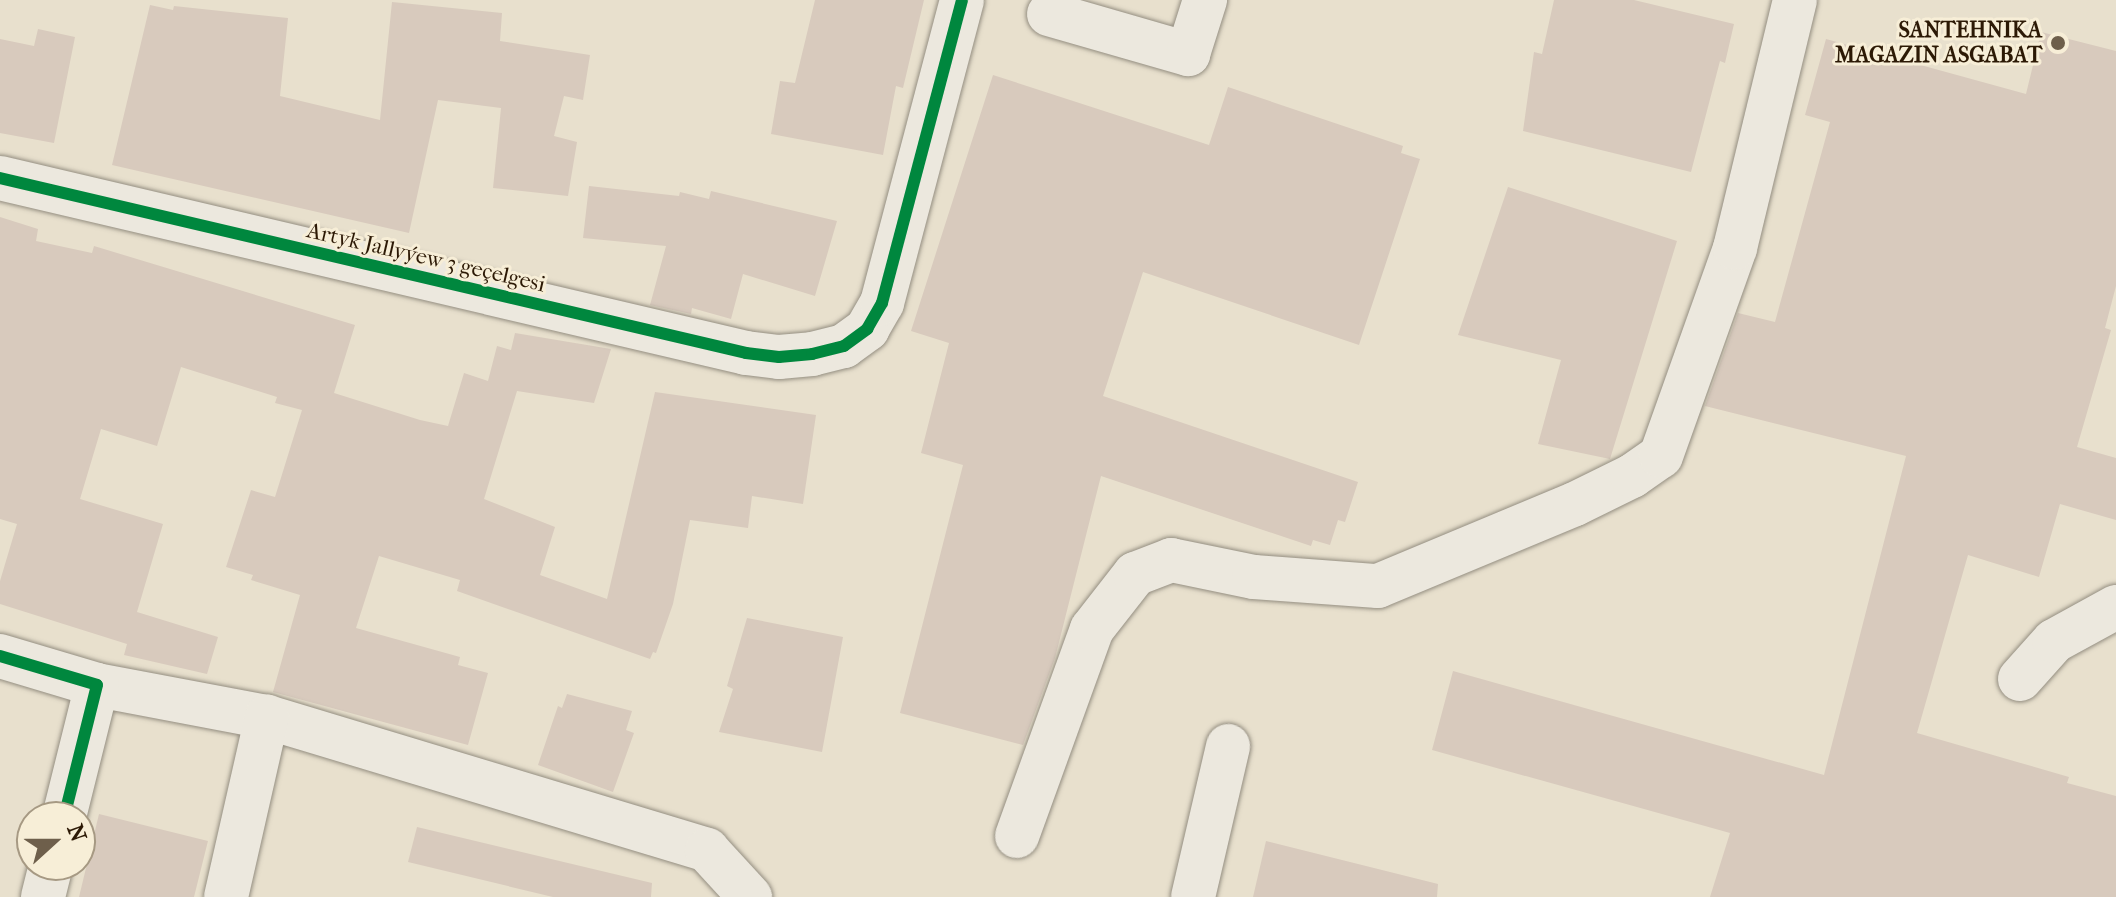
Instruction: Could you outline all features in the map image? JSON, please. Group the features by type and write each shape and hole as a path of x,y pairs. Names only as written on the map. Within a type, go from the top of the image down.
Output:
{"street":[{"name":"Artyk Jallyýew 3 geçelgesi","path":"0,178 746,353 779,357 844,346 867,329 882,303 962,0"},
{"path":"1049,14 1188,54 1205,0"},
{"path":"1017,836 1092,629 1135,574 1171,560 1254,577 1378,586 1575,504 1632,476 1661,456 1735,248 1795,0"},
{"path":"2020,679 2054,641 2116,607"},
{"path":"0,656 97,685 267,717 707,850 750,897"},
{"path":"68,801 97,685"},
{"path":"226,897 267,717"},
{"path":"1193,897 1228,746"}],"building":[{"path":"815,0 924,0 903,88 896,86 883,155 771,134 780,81 795,83"},
{"path":"1554,0 1634,0 1734,24 1725,63 1720,61 1691,172 1523,131 1534,52 1542,54"},
{"path":"392,2 502,13 500,41 590,55 583,100 564,96 554,136 577,142 568,196 493,188 501,108 438,100 409,233 112,165 150,5 173,10 174,6 288,18 280,96 380,120"},
{"path":"38,29 75,37 54,143 0,133 0,39 34,46"},
{"path":"2041,32 2116,51 2116,286 2105,328 2111,330 2077,447 2116,458 2116,520 2060,504 2039,577 1968,555 1917,733 2069,777 2067,783 2116,796 2116,897 1710,897 1730,833 1432,750 1453,671 1824,775 1906,456 1705,406 1738,313 1775,322 1830,122 1805,115 1826,39 2026,94"},
{"path":"993,75 1209,145 1228,87 1403,146 1401,153 1420,159 1359,345 1143,272 1103,396 1358,482 1345,522 1338,520 1330,545 1313,540 1311,546 1101,476 1055,658 1023,745 900,713 963,465 921,453 949,343 911,331"},
{"path":"589,186 679,196 680,192 709,199 711,191 837,221 815,296 743,274 731,319 692,308 691,314 650,305 666,246 583,238"},
{"path":"1508,187 1677,241 1610,459 1538,444 1561,360 1458,335"},
{"path":"0,217 38,229 36,241 92,253 94,246 355,325 334,393 420,420 448,426 464,373 488,381 497,346 511,350 515,333 611,349 594,403 517,391 484,499 555,527 540,575 607,599 655,392 816,415 803,504 752,496 748,528 690,520 673,604 656,653 653,652 650,659 457,591 460,580 379,556 356,628 460,657 458,665 488,673 468,745 273,692 300,595 251,580 253,575 226,567 251,490 275,497 302,410 275,403 277,397 181,367 157,446 101,429 80,499 163,524 137,612 218,637 207,674 124,655 127,644 0,604 0,581 17,524 0,519"},
{"path":"747,618 843,637 822,752 719,732 733,689 727,686"},
{"path":"567,694 632,711 626,730 634,733 613,792 538,765 558,706 562,708"},
{"path":"99,814 208,841 194,897 79,897 83,881 96,881 96,826"},
{"path":"417,827 652,883 651,897 553,897 408,862"},
{"path":"1266,841 1438,884 1437,897 1253,897"}],"cycle path":[{"path":"0,178 746,353 779,357 812,354 844,346 867,329 882,303 962,0"},
{"path":"0,656 97,685 68,801"}],"place":[{"name":"SANTEHNIKA MAGAZIN ASGABAT","path":"2058,43"}]}
